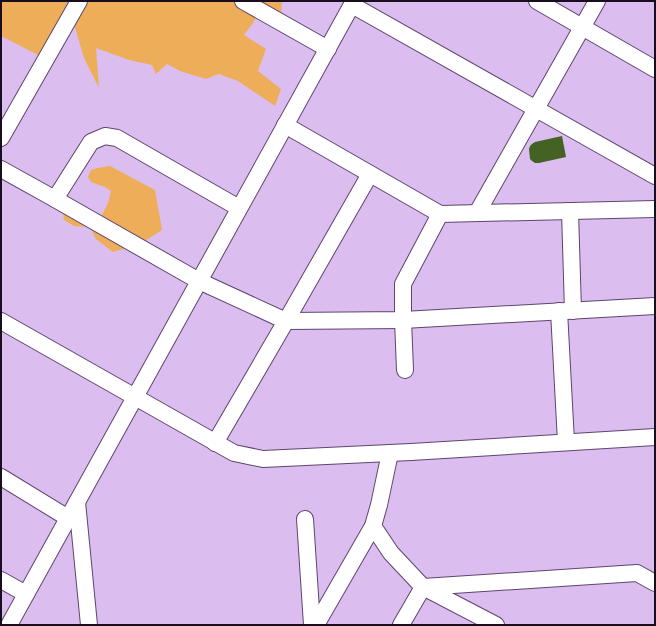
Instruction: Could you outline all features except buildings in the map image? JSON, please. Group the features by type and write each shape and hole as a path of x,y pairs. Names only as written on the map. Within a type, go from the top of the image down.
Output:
{"street":[{"path":"1,138 79,1"},
{"path":"243,1 328,49"},
{"path":"536,1 655,69"},
{"path":"477,213 597,1"},
{"path":"9,625 353,3 655,176"},
{"path":"285,125 440,214 655,209"},
{"path":"56,199 91,142 105,136 117,138 239,208"},
{"path":"1,169 199,281 286,321 403,320 655,306"},
{"path":"216,443 370,174"},
{"path":"566,442 566,311 570,211"},
{"path":"405,370 403,284 440,214"},
{"path":"1,321 234,454 263,458 655,437"},
{"path":"316,625 373,526 390,452"},
{"path":"1,477 68,518"},
{"path":"77,502 89,625"},
{"path":"306,519 312,625"},
{"path":"373,526 391,553 423,586 496,625"},
{"path":"423,586 637,573 655,583"},
{"path":"1,580 26,594"},
{"path":"402,625 423,586"}],"shaded area":[{"path":"1,1 282,1 281,16 257,17 244,35 266,49 258,71 281,89 275,106 238,81 219,74 206,79 180,71 167,64 156,74 152,65 129,60 96,48 99,88 84,58 74,24 28,90 38,55 1,36"},
{"path":"110,166 155,190 162,230 140,244 113,252 96,239 90,227 74,226 64,220 62,206 101,217 108,203 111,191 91,182 88,177 91,170"}]}
